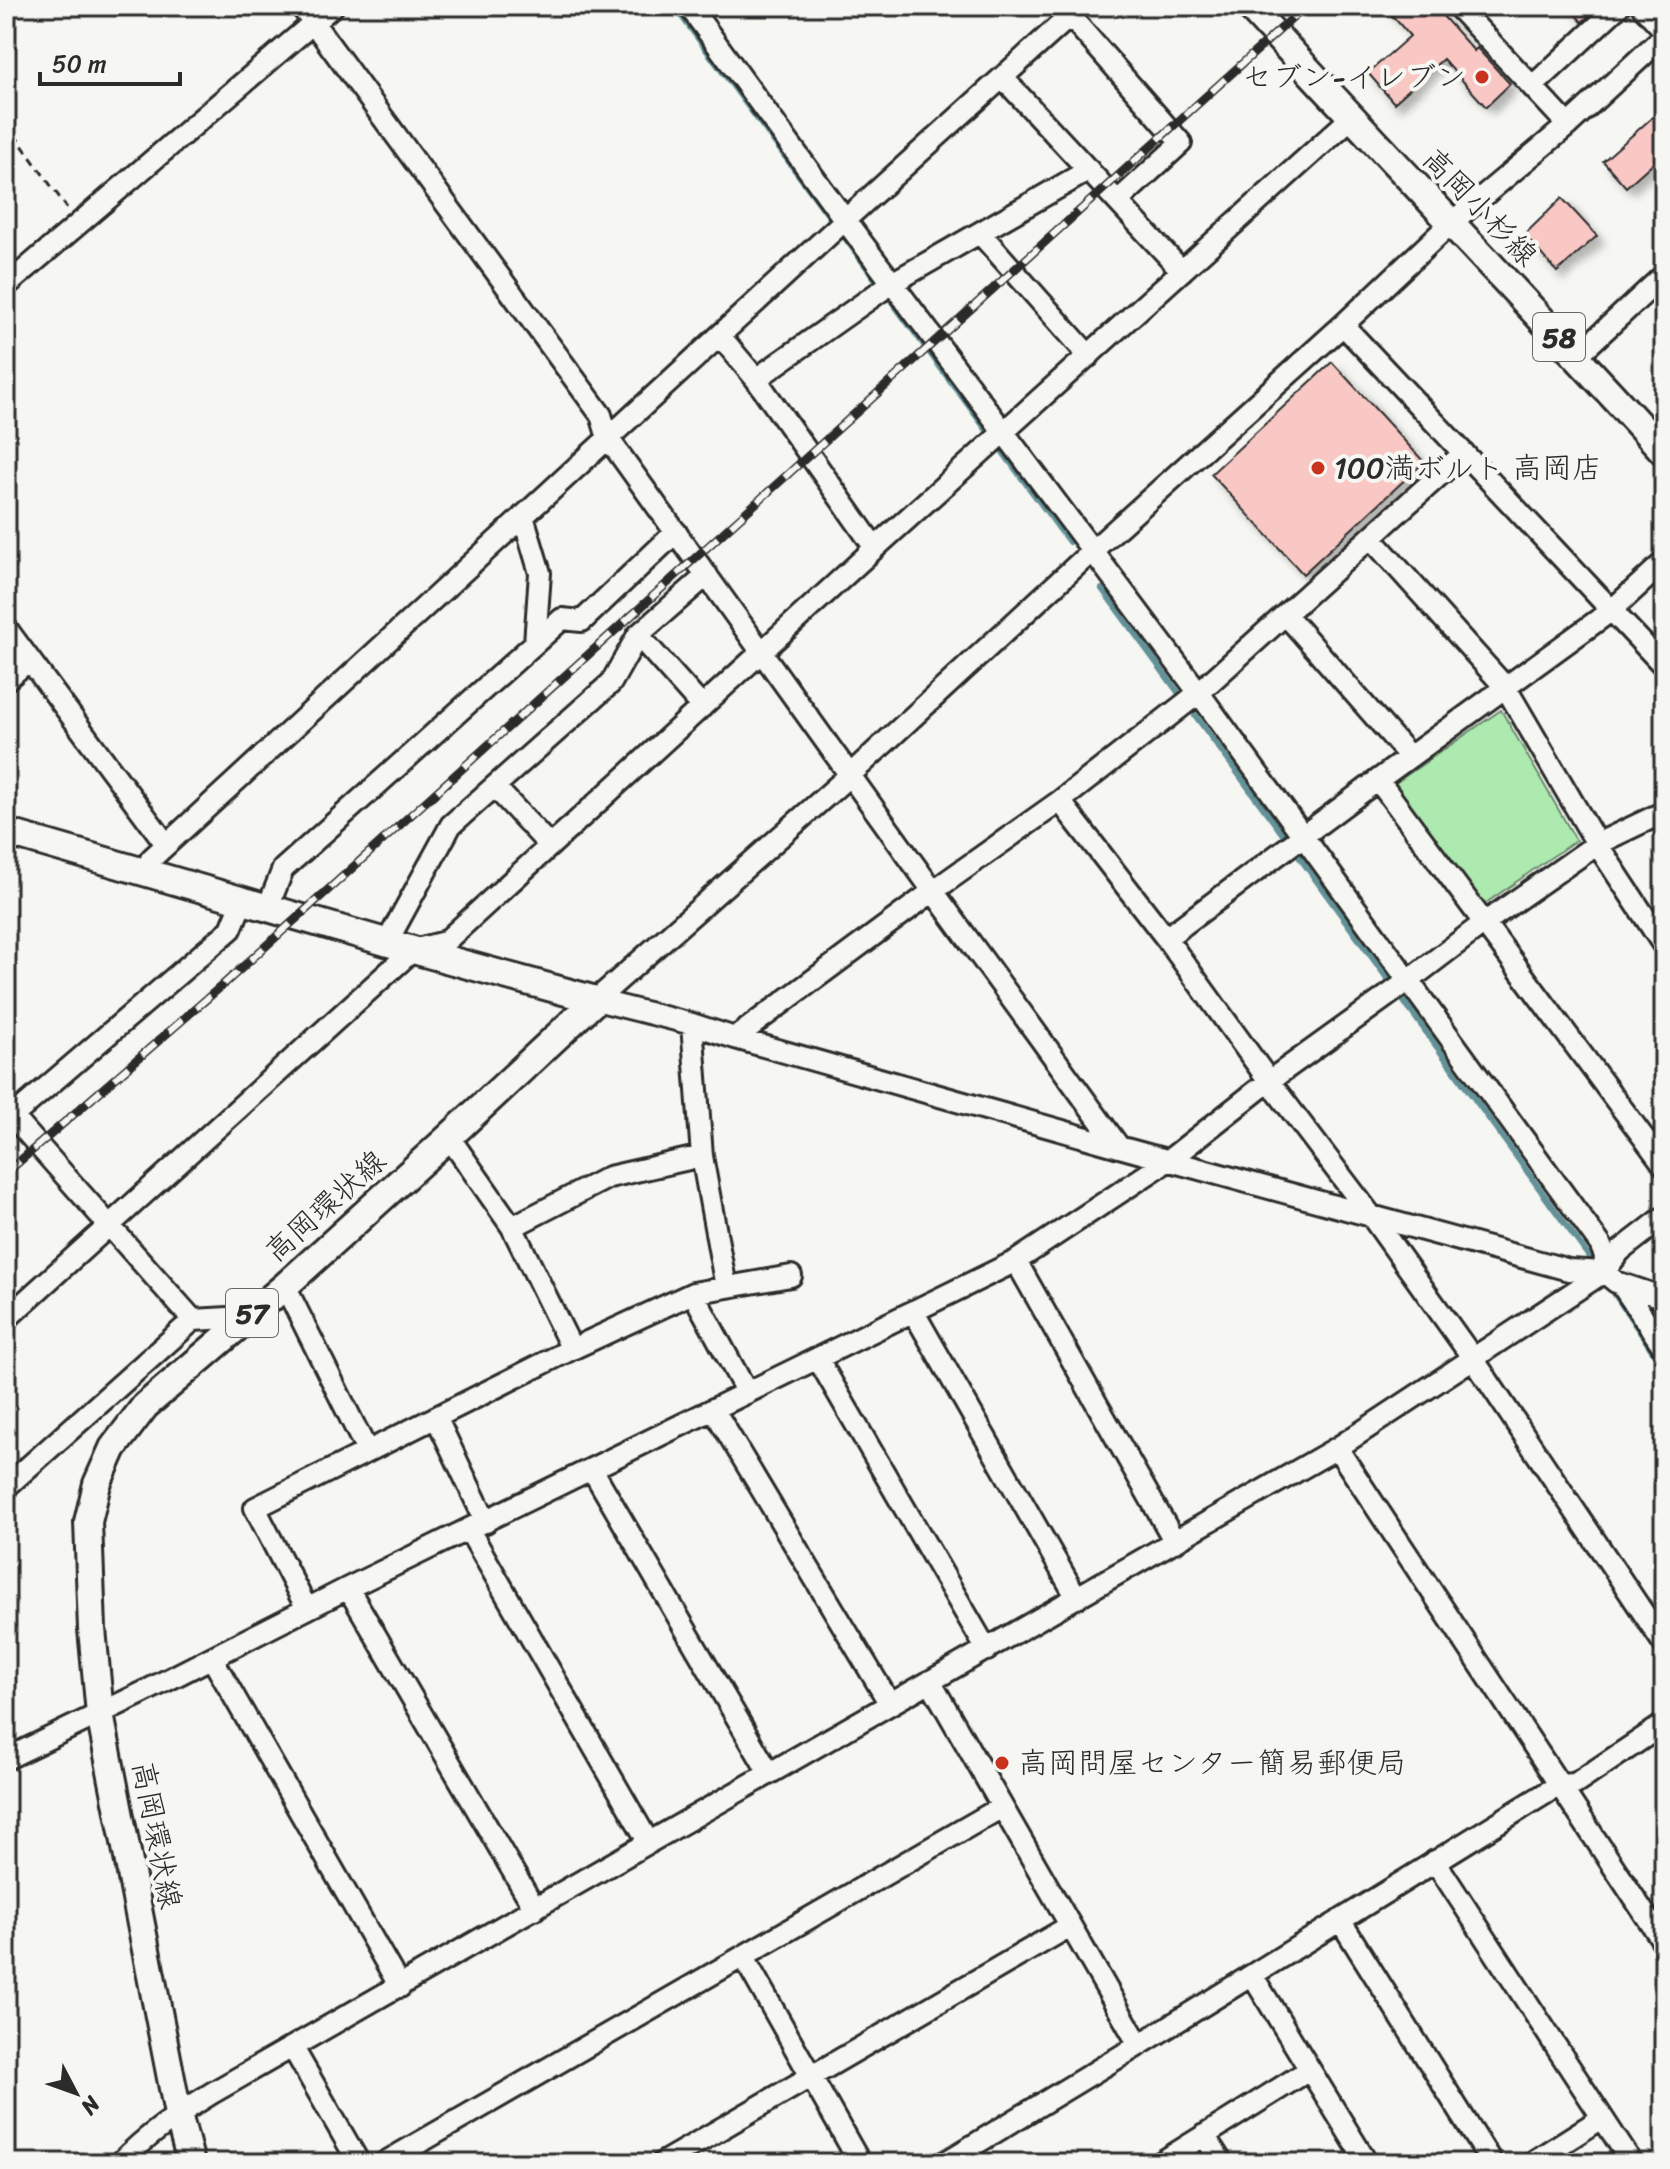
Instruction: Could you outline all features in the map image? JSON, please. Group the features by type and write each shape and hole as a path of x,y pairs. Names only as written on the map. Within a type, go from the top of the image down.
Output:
{"main road":[{"name":"高岡小杉線","path":"1249,6 1664,452"},
{"path":"6,832 596,1000"},
{"name":"高岡環状線","path":"191,2163 178,2114 100,1714 92,1629 88,1522 97,1484 113,1448 145,1406 285,1286 596,1000"}],"street":[{"path":"6,286 79,224 307,14 333,6"},
{"path":"689,6 839,227 892,284 1092,551 1600,1244 1605,1256 1595,1274"},
{"path":"1533,86 1619,6"},
{"path":"596,1000 851,774 1451,223 1568,125 1664,33 1642,6"},
{"path":"1467,10 1568,125"},
{"path":"146,872 151,859 166,844 1076,11 1181,143 1118,201"},
{"path":"307,14 601,415 608,438 1119,1147"},
{"path":"1003,78 1182,271"},
{"path":"6,1319 413,950 445,942 1351,118"},
{"path":"756,379 892,284 1089,170"},
{"path":"980,233 1089,356"},
{"path":"1577,356 1664,275"},
{"path":"1343,325 1664,666"},
{"path":"720,336 756,379 875,548"},
{"path":"735,1038 1060,801 1177,711 1464,453"},
{"path":"523,516 540,573 535,643"},
{"path":"193,1320 8,1115 231,929 283,869 562,619 582,621 676,532"},
{"path":"1371,538 1506,688 1597,844 1664,946"},
{"path":"1166,938 1612,610 1664,562"},
{"path":"387,942 451,825 611,683 638,635 707,575"},
{"path":"1286,615 1410,757"},
{"path":"6,628 166,844"},
{"path":"638,635 702,707"},
{"path":"6,680 29,660"},
{"path":"1378,780 1664,1165"},
{"path":"495,787 550,846"},
{"path":"1060,801 1166,938 1372,1217 1472,1357 1664,1644"},
{"path":"6,1759 1016,1261 1169,1160 1269,1081 1597,844 1664,812"},
{"path":"596,1000 692,1024 1372,1217 1569,1270 1595,1274 1664,1298"},
{"path":"692,1024 702,1156 726,1287"},
{"path":"449,1137 512,1227 572,1349"},
{"path":"512,1227 609,1177 702,1156"},
{"path":"120,2163 178,2114 1337,1448 1595,1274 1664,1217"},
{"path":"1016,1261 1175,1542"},
{"path":"307,1609 255,1508 572,1349 693,1293 791,1276"},
{"path":"1621,1284 1664,1348"},
{"path":"285,1286 367,1451"},
{"path":"693,1293 747,1393"},
{"path":"913,1311 1077,1598"},
{"path":"6,1487 193,1320 246,1317"},
{"path":"818,1359 987,1650"},
{"path":"714,1410 890,1704"},
{"path":"436,1417 478,1526 649,1843"},
{"path":"1337,1448 1664,1943"},
{"path":"592,1469 769,1773"},
{"path":"348,1588 535,1909"},
{"path":"212,1658 400,1987"},
{"path":"930,1681 1139,2045"},
{"path":"953,2161 1559,1785 1575,1784 1664,1724"},
{"path":"384,2163 1002,1807"},
{"path":"1435,1861 1632,2163"},
{"path":"1340,1920 1492,2163"},
{"path":"662,2163 1070,1926"},
{"path":"743,1956 860,2163"},
{"path":"1252,1975 1367,2163"},
{"path":"293,2048 359,2163"},
{"path":"1160,2163 1309,2070"},
{"path":"1531,2163 1602,2118"},
{"path":"1204,2135 1222,2163"}],"path":[{"path":"6,123 79,224"}],"green space":[{"path":"1501,710 1576,840 1483,905 1394,784"}],"building":[{"path":"1384,6 1434,6 1474,51 1477,48 1510,84 1486,107 1443,59 1394,103 1368,73 1410,36"},
{"path":"1568,6 1600,6 1582,22"},
{"path":"1664,107 1664,153 1626,187 1603,161"},
{"path":"1562,198 1597,236 1557,272 1524,235"},
{"name":"100満ボルト 高岡店","path":"1332,362 1424,462 1303,574 1211,474"}],"waterway":[{"path":"674,6 1069,542"},
{"path":"1102,589 1597,1268"},
{"path":"1610,1287 1664,1368"}],"railway":[{"path":"6,1173 225,983 1306,6"}],"place":[{"name":"セブン-イレブン","path":"1482,77"},
{"name":"100満ボルト 高岡店","path":"1318,468"},
{"name":"高岡問屋センター簡易郵便局","path":"1002,1763"}]}
